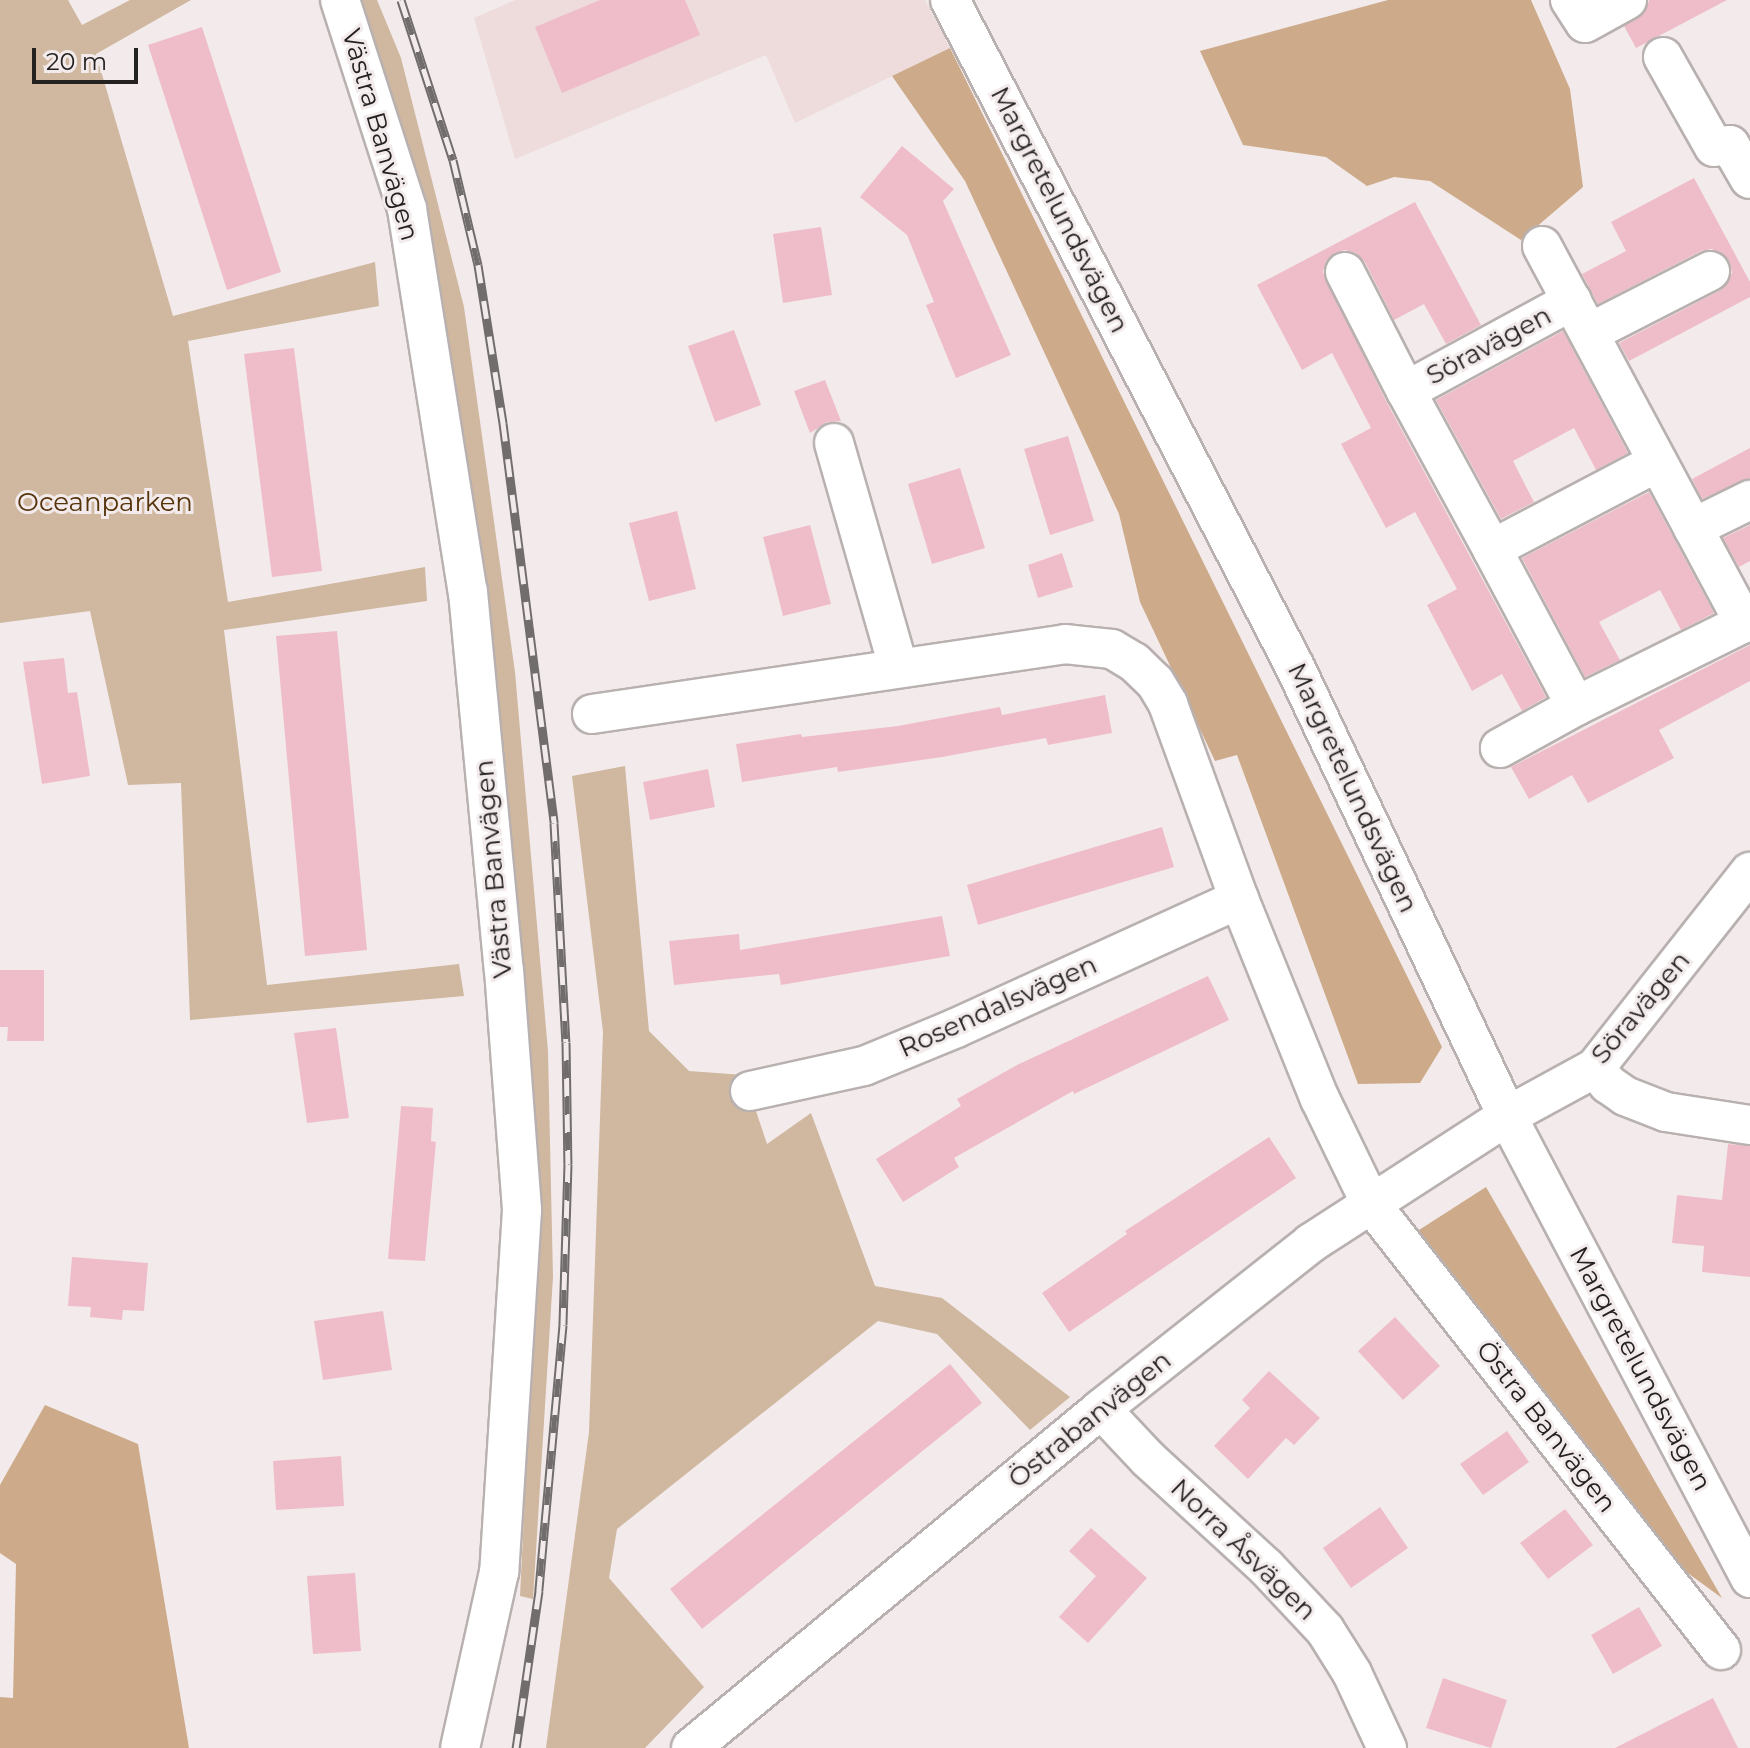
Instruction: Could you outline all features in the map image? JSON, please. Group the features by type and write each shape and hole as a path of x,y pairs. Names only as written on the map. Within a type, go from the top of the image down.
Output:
{"street":[{"name":"Västra Banvägen","path":"340,0 407,209 468,592 504,970 521,1195 499,1572 460,1748"},
{"name":"Margretelundsvägen","path":"950,0 1295,667 1507,1116 1750,1578"},
{"path":"1570,0 1585,23 1627,0"},
{"path":"1663,57 1714,147 1730,145 1750,179"},
{"name":"Söravägen","path":"1500,748 1576,706 1744,623 1542,246"},
{"name":"Söravägen","path":"1406,391 1580,317 1710,271"},
{"name":"Söravägen","path":"1345,272 1576,706"},
{"path":"834,443 898,666"},
{"path":"1492,549 1658,462"},
{"path":"1693,528 1750,500"},
{"path":"592,714 898,666 1065,644 1103,646 1134,662 1155,682 1168,704 1239,899 1320,1099 1371,1204"},
{"name":"Söravägen","path":"1507,1116 1595,1068 1750,872"},
{"name":"Rosendalsvägen","path":"750,1091 864,1066 1239,899"},
{"path":"1595,1068 1625,1096 1666,1112 1750,1125"},
{"name":"Östrabanvägen","path":"699,1745 1101,1409 1311,1243 1507,1116"},
{"name":"Östra Banvägen","path":"1371,1204 1721,1650"},
{"name":"Norra Åsvägen","path":"1101,1409 1148,1459 1266,1567 1325,1630 1352,1673 1387,1748"}],"shaded area":[{"path":"515,0 925,0 950,48 795,123 766,55 515,159 474,18"},
{"path":"1388,0 1531,0 1570,89 1583,187 1521,240 1430,181 1394,177 1367,186 1326,157 1243,145 1200,51"},
{"path":"950,48 1442,1047 1420,1083 1358,1084 1237,755 1215,761 1140,602 1119,514 965,181 892,76"},
{"path":"1486,1187 1722,1598 1667,1558 1443,1280 1419,1230"},
{"path":"45,1405 138,1444 189,1748 0,1748 0,1697 13,1698 16,1564 0,1553 0,1485"}],"green space":[{"name":"Oceanparken","path":"0,0 68,0 82,25 130,0 191,0 96,54 173,316 375,262 379,306 188,341 228,602 425,567 427,601 224,630 267,985 459,964 464,996 190,1020 181,783 128,785 90,611 0,623"},
{"path":"355,0 377,0 401,58 464,307 515,672 548,1051 553,1277 533,1599 520,1596 529,1410 533,1118 424,253 373,35"},
{"path":"625,766 649,1031 689,1071 744,1075 767,1144 811,1113 875,1286 942,1298 1070,1397 1030,1430 937,1334 878,1321 617,1529 609,1578 704,1687 645,1748 546,1748 589,1432 603,1032 572,776"}],"building":[{"path":"600,0 685,0 700,35 562,93 535,27"},
{"path":"1649,0 1727,0 1636,48 1624,26 1645,12"},
{"path":"202,27 281,272 227,290 148,45"},
{"path":"902,146 954,189 943,201 1011,355 956,378 926,305 934,302 907,235 860,197"},
{"path":"1694,178 1750,282 1750,297 1629,361 1619,343 1721,290 1732,273 1729,260 1712,249 1701,251 1598,304 1582,274 1626,251 1611,222"},
{"path":"1415,202 1481,325 1446,344 1424,304 1394,320 1365,262 1356,253 1345,250 1334,253 1326,261 1323,272 1386,401 1546,697 1522,711 1502,674 1472,691 1427,605 1457,589 1415,512 1386,528 1341,444 1371,428 1332,353 1302,370 1257,285"},
{"path":"821,227 832,295 783,303 773,234"},
{"path":"734,330 761,405 715,422 688,346"},
{"path":"1563,331 1628,453 1596,470 1574,428 1513,461 1534,502 1501,519 1436,400"},
{"path":"294,348 322,571 272,577 244,354"},
{"path":"825,380 841,421 827,422 810,433 794,391"},
{"path":"1068,436 1094,521 1050,535 1024,449"},
{"path":"1750,448 1750,478 1702,499 1692,479"},
{"path":"960,468 985,548 932,564 908,484"},
{"path":"1649,492 1714,613 1681,630 1660,590 1599,622 1620,660 1585,677 1522,558"},
{"path":"677,511 696,589 649,601 629,523"},
{"path":"810,525 831,604 783,616 763,537"},
{"path":"1750,525 1750,561 1739,567 1723,538"},
{"path":"1062,553 1073,587 1038,598 1028,565"},
{"path":"337,631 367,950 305,956 276,636"},
{"path":"1750,645 1750,681 1659,730 1674,758 1588,803 1572,775 1529,799 1511,767"},
{"path":"64,658 68,693 77,692 90,776 42,784 23,662"},
{"path":"1105,695 1112,733 1048,745 1046,738 942,757 838,772 837,767 742,782 736,744 801,734 802,737 898,726 1000,707 1002,715"},
{"path":"708,769 715,807 650,820 643,782"},
{"path":"1162,827 1174,867 978,925 967,885"},
{"path":"942,916 950,956 781,985 779,974 674,985 669,941 739,934 740,950"},
{"path":"0,970 44,970 44,1041 7,1041 8,1027 0,1027"},
{"path":"1208,976 1229,1020 1074,1094 1073,1091 954,1158 959,1167 903,1202 876,1159 961,1106 957,1099 1017,1065"},
{"path":"336,1028 349,1118 307,1123 294,1033"},
{"path":"401,1106 433,1108 431,1141 436,1142 425,1261 388,1259"},
{"path":"1269,1137 1296,1178 1069,1332 1042,1293 1127,1234 1125,1231"},
{"path":"1728,1144 1750,1146 1750,1277 1702,1272 1704,1246 1672,1243 1677,1195 1722,1200"},
{"path":"72,1257 148,1263 144,1311 123,1310 122,1320 90,1317 91,1307 68,1306"},
{"path":"383,1311 392,1370 323,1380 314,1321"},
{"path":"1395,1317 1440,1366 1403,1400 1358,1351"},
{"path":"950,1364 982,1403 702,1629 670,1589"},
{"path":"1269,1371 1320,1418 1294,1445 1286,1438 1248,1479 1214,1446 1250,1408 1242,1400"},
{"path":"1507,1431 1529,1462 1483,1495 1460,1464"},
{"path":"341,1456 344,1506 276,1510 273,1461"},
{"path":"1380,1507 1408,1548 1351,1588 1323,1548"},
{"path":"1565,1509 1593,1545 1548,1579 1520,1543"},
{"path":"1091,1528 1147,1578 1088,1643 1059,1617 1096,1576 1069,1551"},
{"path":"355,1573 361,1651 313,1654 307,1576"},
{"path":"1639,1607 1662,1646 1613,1674 1591,1635"},
{"path":"1443,1678 1507,1700 1491,1748 1426,1728"},
{"path":"1713,1698 1738,1748 1615,1748"}],"railway":[{"path":"401,0 453,160 478,265 503,423 554,823 566,1042 568,1164 563,1325 539,1591 516,1748"}]}
